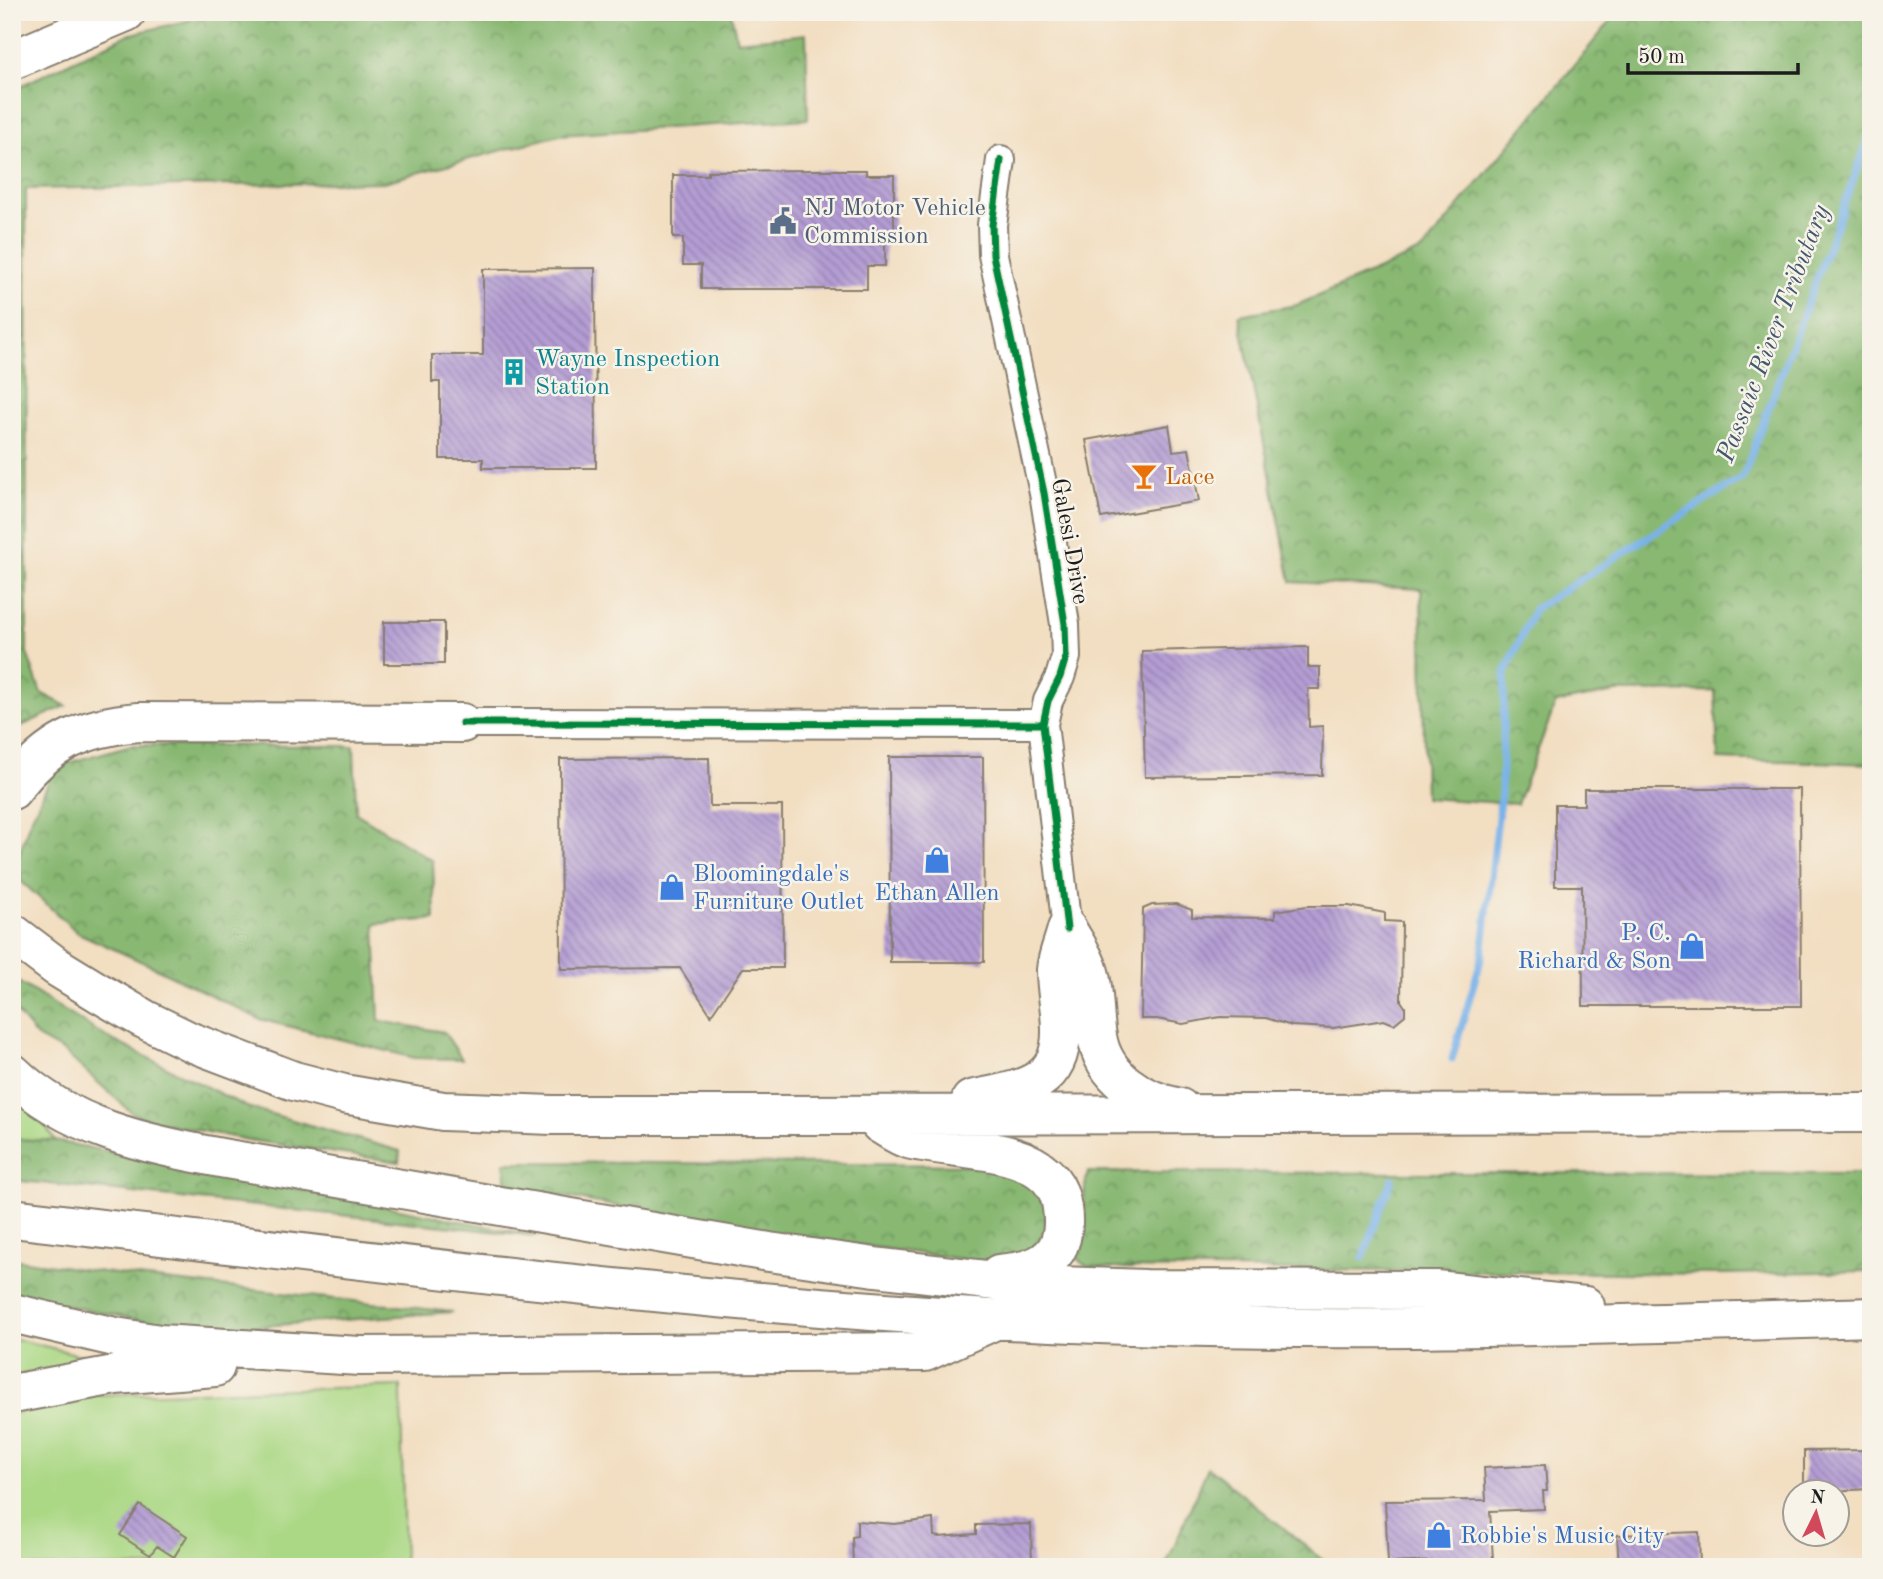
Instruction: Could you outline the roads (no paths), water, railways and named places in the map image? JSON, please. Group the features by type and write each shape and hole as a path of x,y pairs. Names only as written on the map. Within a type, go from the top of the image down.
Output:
{"highway":[{"path":"12,31 63,12"},
{"path":"12,60 126,12"},
{"path":"12,790 41,757 61,743 83,731 110,724 462,723"},
{"path":"906,1115 1015,1090 1046,1076 1056,1064 1060,1046 1056,969 1067,929"},
{"path":"1067,929 1089,971 1097,1038 1109,1067 1132,1090 1148,1100 1169,1107 1220,1116"},
{"path":"12,930 57,967 144,1019 212,1051 294,1081 394,1104 443,1111 529,1114 1220,1116 1435,1112 1871,1112"},
{"path":"12,1073 52,1105 80,1120 111,1132 183,1151 875,1268 1030,1285 1099,1288 1436,1290 1723,1322"},
{"path":"863,1115 907,1139 979,1150 1025,1162 1042,1171 1054,1185 1062,1201 1064,1218 1062,1234 1055,1250 1042,1263 1026,1271 976,1277"},
{"path":"12,1218 569,1285 803,1307 997,1320 1258,1328 1442,1329 1871,1317"},
{"path":"12,1313 115,1337 160,1343 360,1356"},
{"path":"12,1394 115,1375 360,1356 925,1352 997,1320"}],"street":[{"name":"Galesi Drive","path":"1001,160 992,225 993,255 1044,493 1066,624 1066,657 1048,701 1043,724 1067,929"},
{"path":"462,723 1043,724"}],"waterway":[{"name":"Passaic River Tributary","path":"1452,1059 1482,956 1501,792 1505,673 1534,609 1743,477 1871,132"},
{"name":"Passaic River Tributary","path":"1363,1258 1392,1179"}],"place":[{"name":"NJ Motor Vehicle Commission","path":"783,221"},
{"name":"Wayne Inspection Station","path":"514,372"},
{"name":"Lace","path":"1144,476"},
{"name":"Ethan Allen","path":"937,860"},
{"name":"Bloomingdale's Furniture Outlet","path":"672,887"},
{"name":"P. C. Richard & Son","path":"1692,946"},
{"name":"Robbie's Music City","path":"1439,1535"}]}
